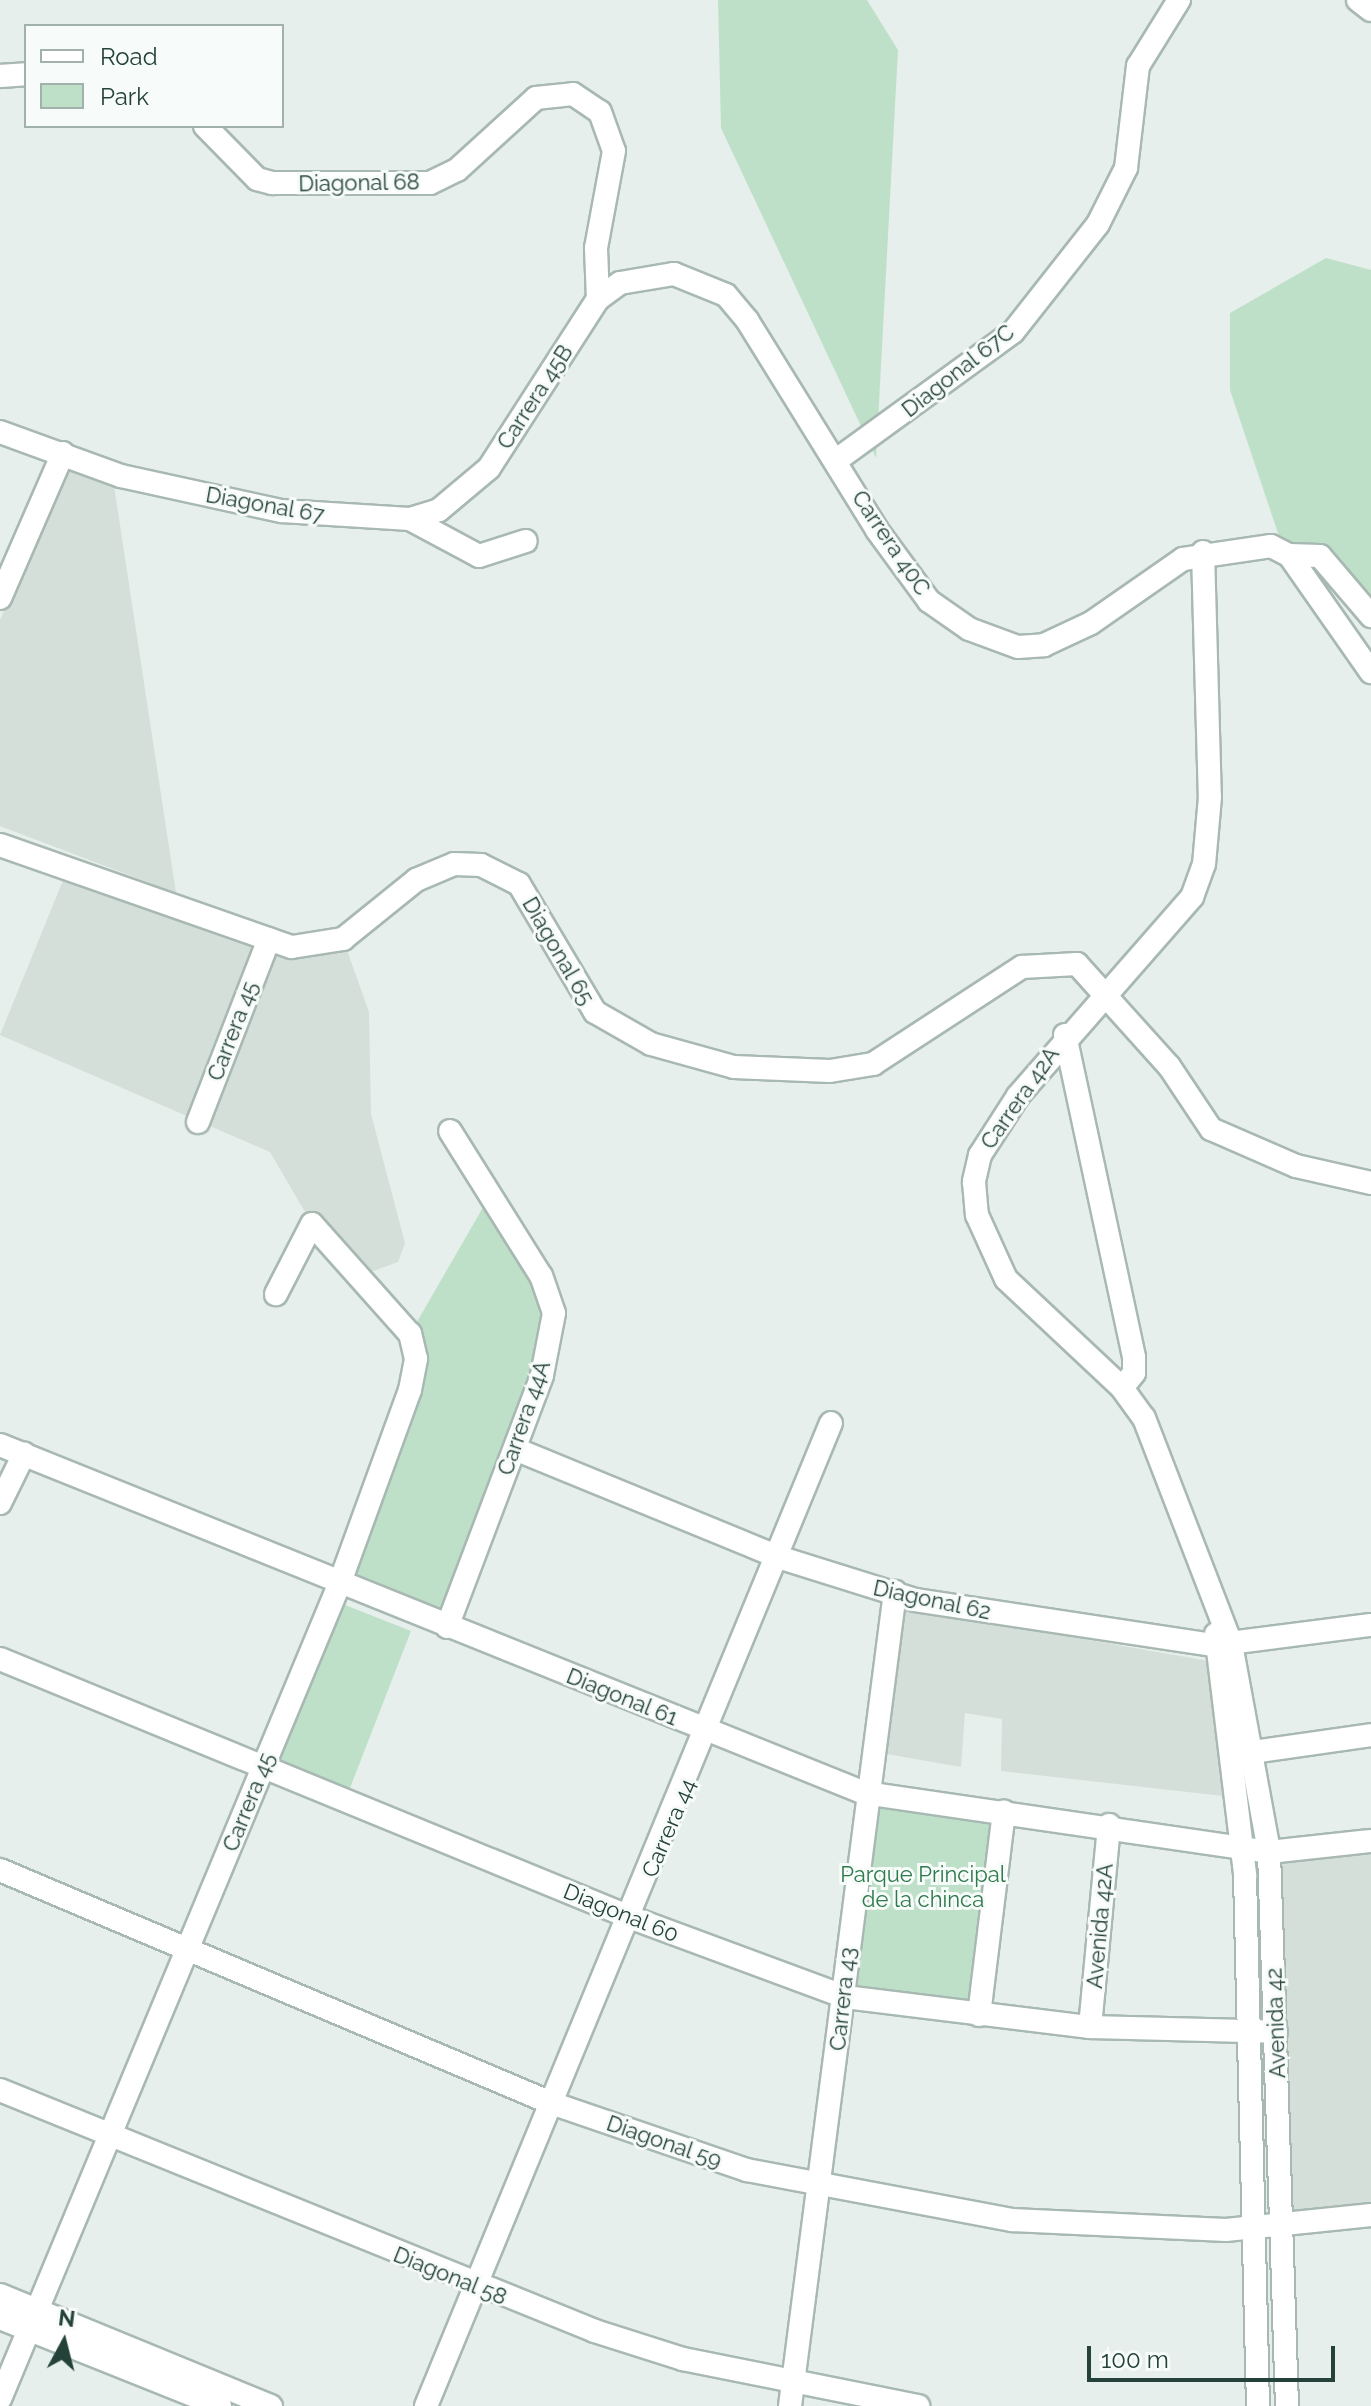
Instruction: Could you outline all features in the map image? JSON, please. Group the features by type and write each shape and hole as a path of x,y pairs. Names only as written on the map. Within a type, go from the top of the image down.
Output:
{"street":[{"name":"Diagonal 67C","path":"838,459 1013,332 1119,191 1138,66 1179,0"},
{"path":"1358,0 1371,10"},
{"path":"0,76 24,74"},
{"name":"Diagonal 68","path":"207,128 245,168 272,183 430,183 457,170 536,98 553,92 600,112 614,151 596,248 598,299"},
{"name":"Carrera 40C","path":"598,299 655,273 702,280 726,295 838,459 929,601 969,629 1018,647 1069,635 1203,552 1251,545 1289,555 1320,556 1371,616"},
{"name":"Carrera 45B","path":"410,519 439,510 489,468 598,299"},
{"name":"Diagonal 67","path":"0,432 121,476 282,511 410,519 479,556 526,541"},
{"path":"0,598 63,453"},
{"name":"Carrera 42A","path":"1203,552 1210,797 1204,864 1192,897 1065,1035 980,1155 977,1215 1006,1279 1122,1388 1187,1514 1223,1644"},
{"path":"1289,555 1371,672"},
{"name":"Diagonal 65","path":"0,845 292,947 343,939 425,876 481,865 519,884 576,988 615,1027 694,1058 783,1071 873,1064 1022,967 1077,964 1169,1066 1211,1129 1296,1166 1371,1183"},
{"name":"Carrera 45","path":"198,1122 269,939"},
{"path":"1065,1035 1134,1358 1134,1373 1122,1388"},
{"name":"Carrera 44A","path":"447,1627 515,1449 554,1313 541,1276 450,1131"},
{"name":"Carrera 45","path":"0,2399 109,2134 189,1952 339,1585 416,1359 410,1334 312,1224 276,1294"},
{"name":"Carrera 44","path":"426,2406 709,1732 831,1423"},
{"name":"Diagonal 61","path":"0,1445 339,1585 865,1793 1241,1843 1269,1852"},
{"name":"Diagonal 62","path":"515,1449 778,1557 895,1592 1082,1629 1223,1644 1371,1625"},
{"path":"0,1503 24,1454"},
{"name":"Carrera 43","path":"791,2395 845,1997 865,1793 895,1592"},
{"name":"Avenida 42","path":"1223,1644 1241,1753 1269,1852 1287,2406"},
{"name":"Diagonal 60","path":"0,1659 632,1918 845,1997 1090,2027 1248,2034 1276,2032"},
{"path":"1241,1753 1371,1735"},
{"name":"Avenida 42","path":"1241,1753 1258,2406"},
{"path":"979,2015 1004,1812"},
{"name":"Avenida 42A","path":"1090,2027 1109,1825"},
{"path":"1269,1852 1371,1841"},
{"name":"Diagonal 59","path":"0,1870 551,2103 819,2187 1012,2220 1251,2229 1371,2215"},
{"name":"Diagonal 58","path":"0,2090 476,2286 683,2359 791,2395 918,2406"},
{"path":"0,2295 31,2320 220,2406"},
{"path":"0,2318 31,2320 271,2406"}],"shaded area":[{"path":"67,465 113,479 176,893 0,826 0,620"},
{"path":"68,868 268,939 343,939 369,1012 371,1114 405,1243 398,1262 360,1276 312,1224 270,1152 0,1035"},
{"path":"901,1607 1209,1661 1232,1797 1001,1771 1002,1719 965,1713 961,1767 881,1753"},
{"path":"1371,1841 1371,2215 1281,2227 1269,1852"}],"green space":[{"path":"718,0 867,0 898,50 876,458 721,128"},
{"path":"1326,258 1371,270 1371,615 1288,563 1230,390 1230,313"},
{"path":"489,1197 554,1313 447,1627 339,1585 410,1390 410,1334"},
{"path":"340,1603 411,1631 350,1788 279,1760"},
{"name":"Parque Principal de la chinca","path":"870,1805 999,1818 972,2009 848,1988"}]}
